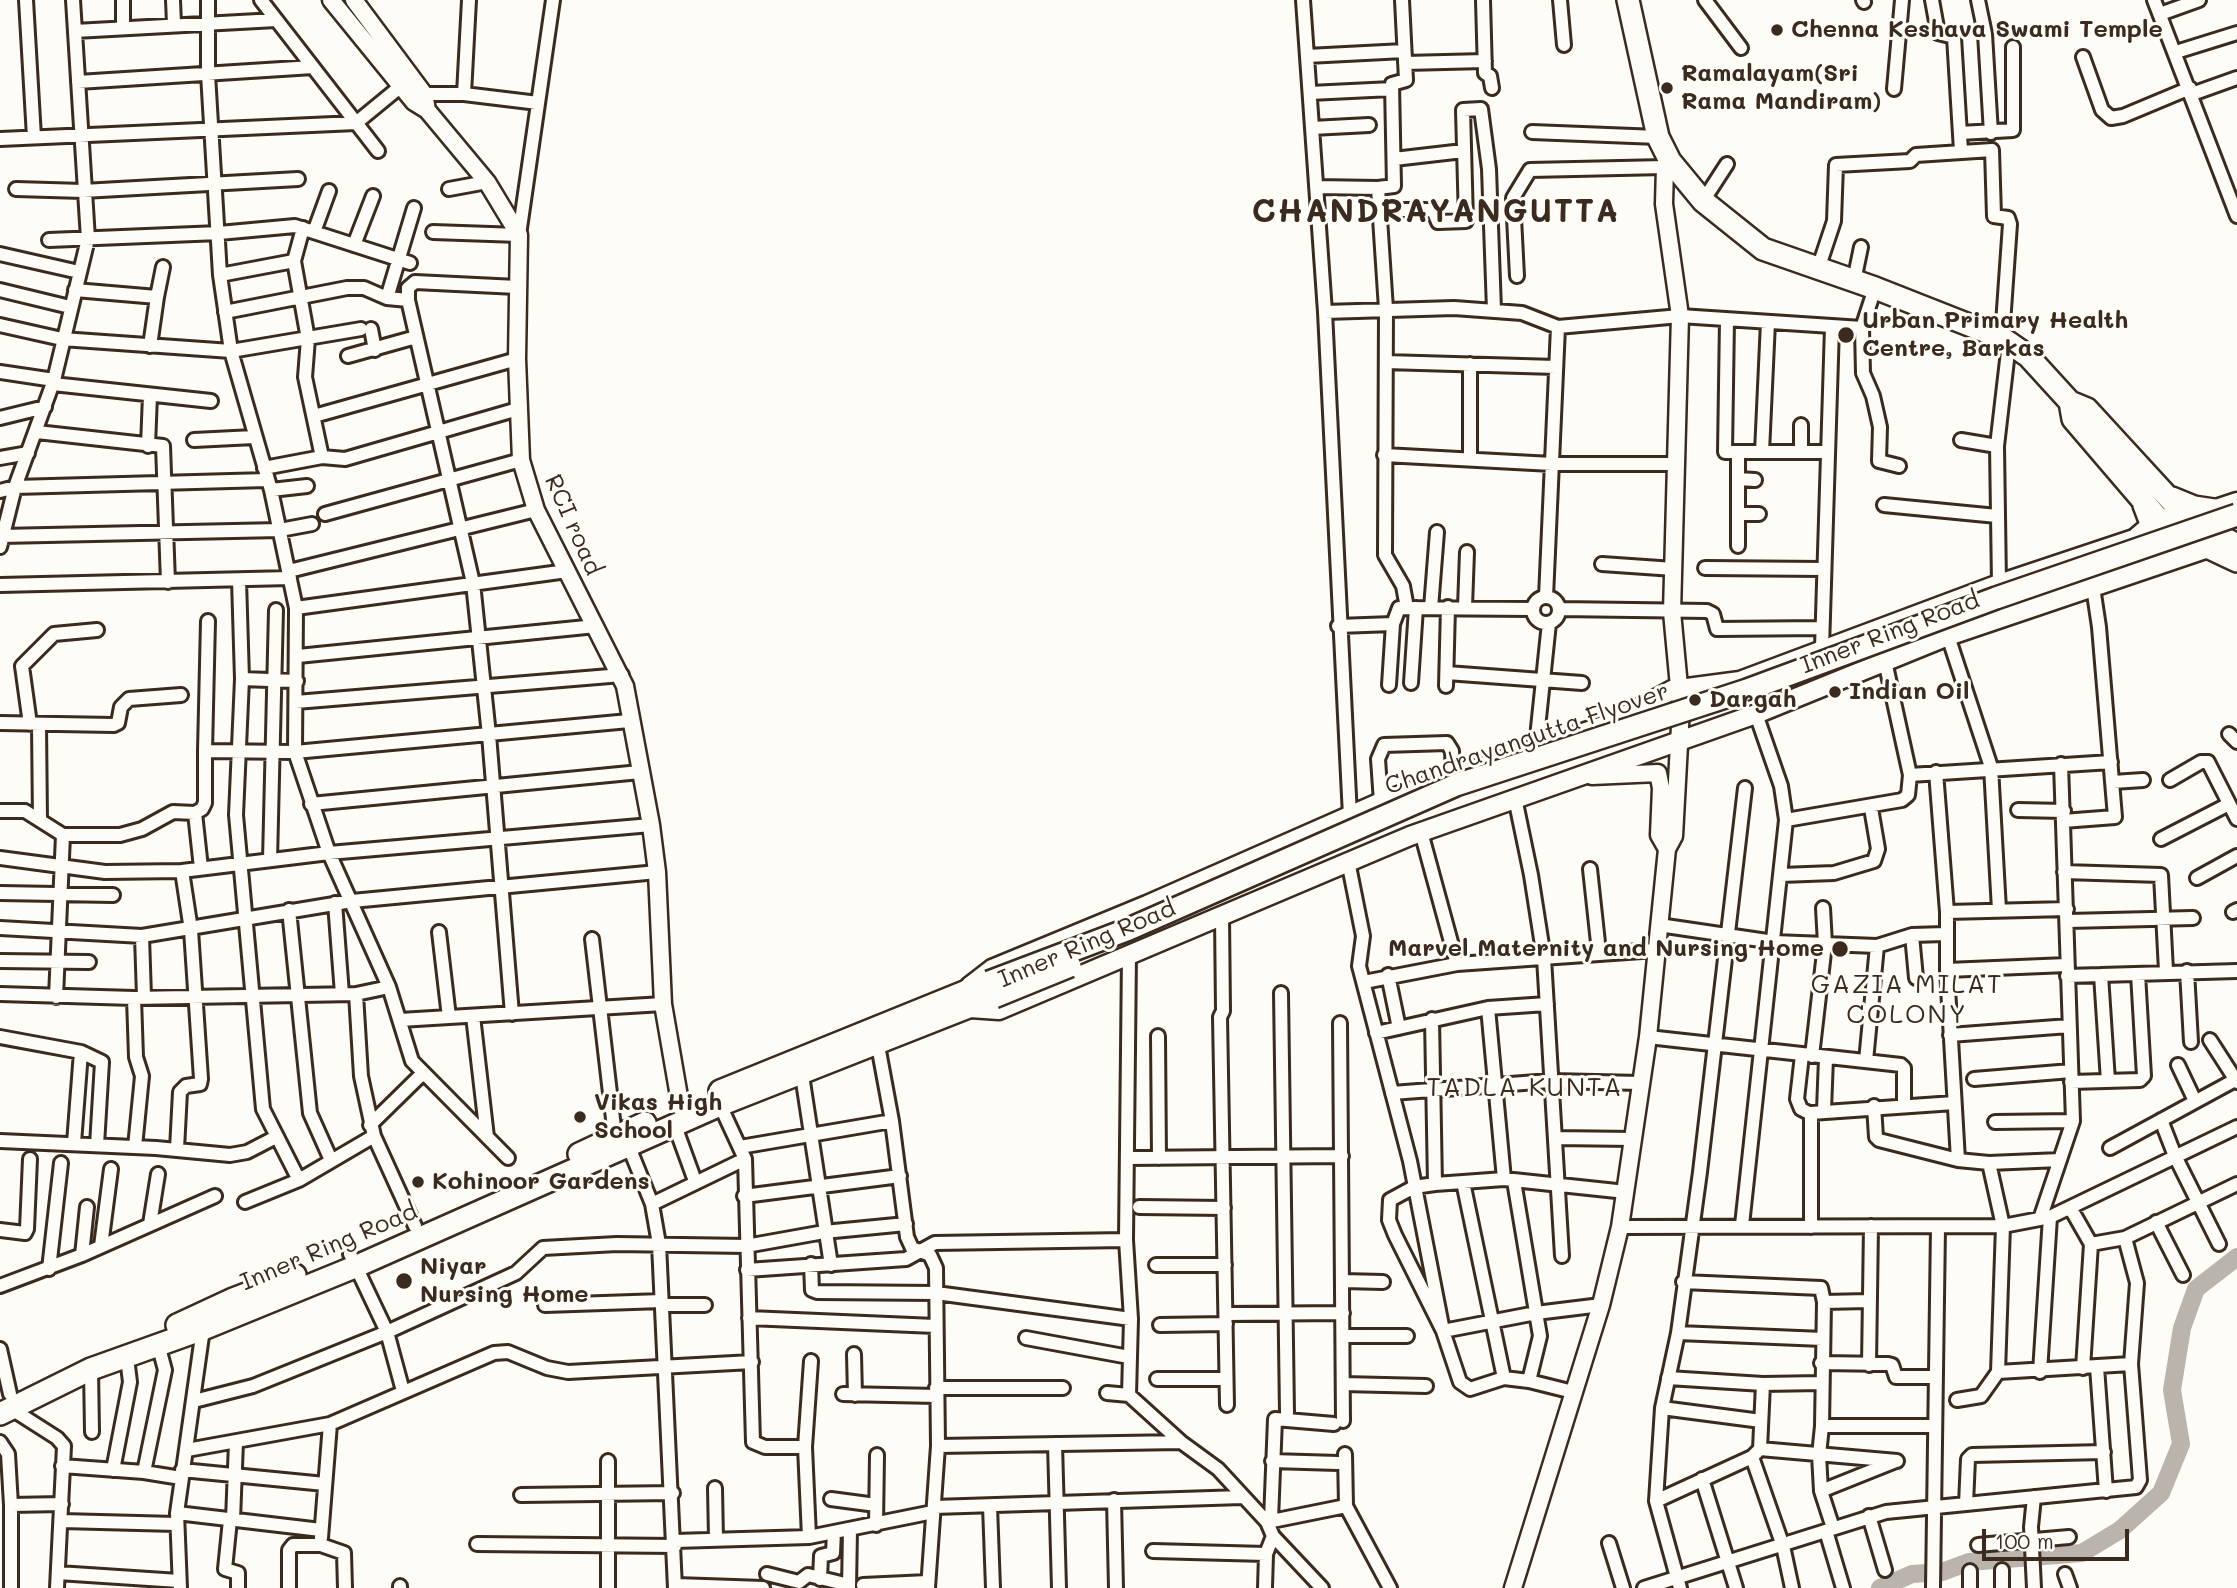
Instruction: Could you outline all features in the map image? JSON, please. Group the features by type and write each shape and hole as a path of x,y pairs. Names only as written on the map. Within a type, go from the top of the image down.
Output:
{"highway":[{"path":"1628,0 1658,136 1668,164 1703,201 1763,248 1875,288 2005,341 2028,356 2070,402 2087,409 2161,493 2178,522 2236,546"},
{"path":"2070,402 2073,419 2136,492 2152,521 2151,527 2139,537"},
{"path":"2136,492 2178,522 2207,548 2236,546"},
{"path":"2161,493 2194,507 2214,510"},
{"name":"Chandrayangutta Flyover","path":"965,1000 1456,785 1734,695 1996,598 2237,515"},
{"name":"Chandrayangutta Flyover","path":"991,989 1209,908 1462,796 1752,703 1976,616 2236,546"},
{"name":"Inner Ring Road","path":"5,1403 91,1368 127,1358 203,1329 678,1117 965,1000"},
{"name":"Inner Ring Road","path":"678,1117 720,1105 802,1075 876,1036"},
{"name":"Inner Ring Road","path":"5,1403 233,1299 354,1260 415,1226 622,1142"}],"main road":[{"path":"343,2 401,86 422,102"},
{"path":"343,2 487,182 519,235"},
{"path":"1513,1588 1601,1305 1620,1227 1648,1037 1667,849 1674,836 1680,741 1680,688 1672,612 1680,316 1664,204 1668,164"},
{"name":"RCI road","path":"519,235 517,359 521,460 536,510 622,675 651,825 657,872 663,1004 678,1117"},
{"name":"Inner Ring Road","path":"2207,548 1948,636 1756,714 1421,832 999,1010 965,1000 992,969 1381,802 1453,775 1612,723 1680,688 1740,681 1822,648 1999,584 2237,502"},
{"path":"1517,754 1526,794 1546,792 1593,776 1658,773 1661,788 1659,835 1667,849"}],"street":[{"path":"26,0 34,137"},
{"path":"74,0 83,191 88,239 62,339 54,382 15,487 1,536 280,530 312,524"},
{"path":"123,0 123,28"},
{"path":"173,0 174,24"},
{"path":"208,0 208,74 220,275 231,351 280,530 296,608 298,656 295,752 329,853 389,987 412,1061 508,1158"},
{"path":"261,0 378,151"},
{"path":"464,94 469,0"},
{"path":"433,232 519,235 554,0"},
{"path":"1303,0 1325,312 1338,626 1350,816"},
{"path":"1316,187 1394,186 1392,83 1406,80 1402,0"},
{"path":"1483,0 1485,73 1490,76 1492,88"},
{"path":"1560,0 1564,45"},
{"path":"1704,0 1741,48"},
{"path":"1894,89 1902,0"},
{"path":"1932,0 1938,33 1954,37 1961,151"},
{"path":"1978,0 1985,34 1991,132"},
{"path":"2154,0 2237,214"},
{"path":"2160,14 2199,0"},
{"path":"75,31 276,20"},
{"path":"2176,52 2237,33"},
{"path":"1960,133 2013,130 2012,47"},
{"path":"1307,55 1485,61"},
{"path":"2083,57 2102,110 2111,118 2237,78"},
{"path":"78,82 313,67"},
{"path":"0,139 356,123 401,86"},
{"path":"1310,93 1392,89"},
{"path":"422,102 464,94 538,103"},
{"path":"1379,210 1433,210 1438,222 1466,221 1463,110 1480,108 1489,169 1494,310"},
{"path":"1312,128 1369,125"},
{"path":"1532,132 1658,136"},
{"path":"1818,269 1834,221 1836,165 1910,161 1916,155 1992,150 1994,216 2008,218 2010,224 1997,446 1999,584"},
{"path":"1394,159 1463,151"},
{"path":"1517,276 1513,198 1530,170 1668,164"},
{"path":"1703,201 1727,164"},
{"path":"16,190 83,191 298,179"},
{"path":"449,189 487,182"},
{"path":"1378,188 1386,309 1385,555 1403,586 1411,608 1411,683"},
{"path":"322,457 305,377 308,338 294,261 329,191"},
{"path":"354,245 373,196"},
{"path":"387,298 405,261 414,208"},
{"path":"50,240 219,233 295,226 405,261"},
{"path":"1854,281 1861,247"},
{"path":"0,254 79,272"},
{"path":"220,275 294,261"},
{"path":"150,346 163,267"},
{"path":"512,1014 494,785 473,583 463,529 416,337 408,288 415,282 517,287"},
{"path":"225,312 356,287 387,298 408,300"},
{"path":"1875,288 1863,328 1863,373 1873,396 1880,427 1879,461 1899,466"},
{"path":"0,290 70,307"},
{"path":"75,290 157,297"},
{"path":"1325,312 1386,309 1494,310 1522,313 1558,327 1680,316 1863,328"},
{"path":"1727,320 1724,451 1826,452"},
{"path":"1762,452 1768,322"},
{"path":"0,325 62,339 231,351 366,330 375,350"},
{"path":"1546,597 1558,327"},
{"path":"1822,648 1826,452 1832,327"},
{"path":"348,356 416,337"},
{"path":"314,416 517,359"},
{"path":"1386,362 1556,367"},
{"path":"1470,364 1470,459"},
{"path":"0,372 54,382 211,401"},
{"path":"0,382 21,377"},
{"path":"148,446 150,395"},
{"path":"0,418 45,407"},
{"path":"267,479 322,457 345,459 518,409"},
{"path":"1801,425 1801,452"},
{"path":"37,432 163,446 168,582"},
{"path":"194,440 254,437"},
{"path":"1961,440 1997,446"},
{"path":"1738,452 1738,546"},
{"path":"0,458 28,453"},
{"path":"1384,455 1552,464 1677,464"},
{"path":"324,514 521,460"},
{"path":"0,491 15,487 267,479 307,486"},
{"path":"1738,479 1755,480"},
{"path":"1884,505 1997,516"},
{"path":"0,585 239,580 290,575 536,510"},
{"path":"1738,514 1759,514"},
{"path":"1431,608 1437,532"},
{"path":"1465,607 1467,552"},
{"path":"1602,564 1674,569"},
{"path":"1705,568 1824,569"},
{"path":"296,608 567,570"},
{"path":"239,580 242,679 236,815 263,1109 299,1180"},
{"path":"2018,810 2064,816 2115,817 2093,587"},
{"path":"1533,608 1539,599 1546,597 1553,600 1559,609 1557,616 1549,623 1536,747"},
{"path":"1389,685 1393,624 1398,610 1448,607 1533,608"},
{"path":"1448,607 1446,680 1542,679 1582,683"},
{"path":"1533,608 1537,620 1549,623"},
{"path":"1559,609 1712,612 1717,629 1822,628"},
{"path":"270,860 276,610"},
{"path":"0,811 25,811 63,835 120,835 142,829 173,812 195,813 202,809 205,803 208,621"},
{"path":"1338,626 1393,624"},
{"path":"298,656 596,626"},
{"path":"40,820 34,724 22,666 54,634 97,630"},
{"path":"1948,636 1991,767 1999,910"},
{"path":"1786,820 1871,808 1902,800 1908,795 1910,775 1885,661"},
{"path":"296,702 622,675"},
{"path":"242,679 297,681"},
{"path":"0,723 114,725 118,723 121,707 129,699 181,695"},
{"path":"1742,1225 1786,820 1782,786 1756,714"},
{"path":"205,751 295,752 629,721"},
{"path":"1381,802 1378,759 1384,745 1447,743 1452,751 1453,775"},
{"path":"1910,775 1991,767 2111,762"},
{"path":"2170,780 2201,762 2208,762 2237,819"},
{"path":"2040,1372 2045,1218 2073,1121 2061,764"},
{"path":"311,804 640,772"},
{"path":"1936,772 1947,912 1945,934 1958,1160"},
{"path":"2113,782 2143,780"},
{"path":"1678,1583 1656,1501 1662,1408 1678,1333 1745,788"},
{"path":"1526,794 1531,874 1544,958 1562,1256"},
{"path":"2161,839 2229,804"},
{"path":"1781,874 1818,875 1870,864 1878,849 1871,808"},
{"path":"195,813 201,868"},
{"path":"0,858 105,872 182,871 241,866 329,853 651,825"},
{"path":"1421,832 1457,964"},
{"path":"56,997 63,835"},
{"path":"2197,878 2237,856"},
{"path":"1348,861 1363,936 1359,961 1432,1261 1443,1332"},
{"path":"1590,869 1599,952"},
{"path":"177,1149 180,1092 186,1086 200,1084 201,1079 191,930 182,871"},
{"path":"0,928 142,936 191,930 335,903 657,872"},
{"path":"2064,872 2161,875 2166,971"},
{"path":"0,893 113,895"},
{"path":"335,903 342,994"},
{"path":"1823,908 1825,944 1797,1100 1801,1109 1817,1112 1904,1104 1954,1103"},
{"path":"289,910 310,1113 331,1160"},
{"path":"1947,912 1999,910 2068,915 2193,918"},
{"path":"1219,918 1223,1012 1220,1017 1227,1405"},
{"path":"1659,925 1774,942 1877,946 1912,935 1945,934"},
{"path":"439,932 449,1017"},
{"path":"1912,935 1916,978"},
{"path":"135,1147 142,1076 136,1057 142,936"},
{"path":"592,939 599,1009 622,1142 652,1203 659,1244 676,1587 763,1588 769,1570 799,1582 806,1575 849,1586 850,1530"},
{"path":"1866,1061 1877,946"},
{"path":"1364,982 1388,975 1457,964 1656,950"},
{"path":"1129,956 1126,1240 1131,1319 1129,1395"},
{"path":"0,961 89,962"},
{"path":"1947,970 2067,971 2101,975 2166,971 2236,973"},
{"path":"2187,971 2190,1042"},
{"path":"1974,1079 2071,1077 2108,1081 2140,1080 2144,1076 2138,974"},
{"path":"1388,975 1399,1028"},
{"path":"2101,975 2108,1081"},
{"path":"0,994 139,997 356,994 389,987"},
{"path":"1281,993 1287,1413"},
{"path":"356,994 361,1076 372,1130 415,1226"},
{"path":"400,1020 663,1004"},
{"path":"1376,1033 1488,1008 1547,1004"},
{"path":"1488,1008 1493,1085 1536,1312 1539,1348 1529,1381"},
{"path":"473,1016 487,1137"},
{"path":"1432,1019 1435,1184"},
{"path":"1322,1588 1273,1536 1269,1521 1275,1419 1338,1423 1343,1384 1339,1023"},
{"path":"1950,1035 2069,1026"},
{"path":"863,1585 928,1585 938,1446 935,1261 909,1244 892,1121 876,1036"},
{"path":"1158,1036 1159,1158"},
{"path":"0,1037 81,1052 98,1058 104,1066 97,1145"},
{"path":"1648,1037 1903,1066 1904,1104"},
{"path":"2110,1147 2237,1080 2210,1040"},
{"path":"74,1143 81,1052"},
{"path":"1811,1227 1817,1112 1826,1058"},
{"path":"2178,1065 2195,1101"},
{"path":"245,1202 299,1180 331,1160 372,1130 422,1074"},
{"path":"802,1075 831,1265"},
{"path":"1392,1093 1550,1081 1640,1083"},
{"path":"720,1105 742,1153 753,1443 765,1447 805,1447"},
{"path":"1874,1106 1875,1137 1879,1140 1958,1160 1989,1163 2060,1160"},
{"path":"678,1117 695,1181"},
{"path":"2161,1120 2175,1156 2219,1244"},
{"path":"652,1203 742,1153 812,1133 892,1121"},
{"path":"1994,1122 2073,1121"},
{"path":"1620,1227 2003,1226 2045,1218 2071,1209 2237,1128"},
{"path":"0,1141 238,1154 276,1137"},
{"path":"1555,1138 1633,1139"},
{"path":"1128,1158 1342,1156"},
{"path":"0,1230 25,1233 27,1229 30,1159"},
{"path":"49,1269 61,1163"},
{"path":"1957,1400 1981,1396 1998,1372 2003,1226 1989,1163"},
{"path":"101,1246 111,1169"},
{"path":"150,1224 158,1174"},
{"path":"744,1196 900,1176"},
{"path":"1573,1392 1504,1378 1477,1387 1463,1386 1443,1332 1389,1220 1390,1200 1414,1187 1463,1181 1509,1180 1626,1192"},
{"path":"1463,1181 1504,1378"},
{"path":"2091,1244 2125,1238 2237,1184"},
{"path":"0,1286 49,1269 215,1196"},
{"path":"82,1255 87,1207"},
{"path":"1139,1207 1224,1208"},
{"path":"2071,1209 2091,1244 2083,1368"},
{"path":"2156,1222 2183,1275"},
{"path":"194,1401 254,1385 387,1332 516,1273 543,1248 659,1244 746,1246 824,1231 906,1224"},
{"path":"1869,1364 1871,1226"},
{"path":"1933,1585 1938,1227"},
{"path":"1644,1588 1678,1583 1869,1516 2136,1487 2140,1480 2131,1364 2137,1283 2125,1238"},
{"path":"747,1269 906,1259 935,1243 1126,1240"},
{"path":"354,1260 387,1332 404,1391"},
{"path":"811,1264 812,1290 817,1292 936,1293 1131,1319"},
{"path":"1156,1265 1225,1265"},
{"path":"1343,1281 1383,1282"},
{"path":"1683,1282 1818,1286 1824,1302 1819,1455 1821,1491 1843,1588"},
{"path":"1824,1302 1868,1301"},
{"path":"545,1306 662,1303 705,1305"},
{"path":"1443,1332 1536,1312 1601,1305"},
{"path":"1160,1325 1286,1313 1343,1313"},
{"path":"749,1318 935,1326"},
{"path":"58,1573 180,1585 176,1518 203,1329"},
{"path":"1678,1333 1823,1339"},
{"path":"1343,1336 1407,1336"},
{"path":"1026,1338 1129,1357"},
{"path":"144,1472 165,1370 158,1344"},
{"path":"0,1349 5,1403 57,1438 64,1446 57,1588"},
{"path":"187,1450 330,1424 494,1353 508,1352 547,1368 568,1372 752,1362"},
{"path":"854,1354 849,1394 1063,1388"},
{"path":"113,1471 130,1382 127,1358"},
{"path":"809,1537 805,1447 811,1361"},
{"path":"1821,1363 1892,1365 1896,1377 1935,1377"},
{"path":"1998,1372 2040,1372 2131,1364"},
{"path":"2097,1367 2106,1490"},
{"path":"91,1368 92,1432"},
{"path":"1668,1378 1763,1384 1821,1383"},
{"path":"1157,1379 1226,1379"},
{"path":"1343,1384 1426,1386"},
{"path":"1763,1384 1756,1453 1783,1546 1792,1588"},
{"path":"1107,1393 1129,1395 1181,1442 1218,1469 1242,1497 1269,1521"},
{"path":"1662,1408 1761,1421"},
{"path":"321,1545 330,1424"},
{"path":"1822,1426 1935,1426"},
{"path":"0,1442 8,1454 11,1505 6,1537 11,1588"},
{"path":"938,1446 1181,1442"},
{"path":"236,1443 232,1520 225,1569 238,1573 238,1588"},
{"path":"1055,1444 1059,1588"},
{"path":"1966,1504 1968,1459 1972,1455 2104,1452"},
{"path":"1656,1501 1756,1453 1897,1461 1821,1491"},
{"path":"876,1525 877,1455"},
{"path":"1272,1461 1341,1459 1346,1506 1390,1588"},
{"path":"608,1461 608,1588"},
{"path":"62,1466 113,1471 235,1474 325,1484"},
{"path":"1702,1479 1736,1588"},
{"path":"715,1488 716,1539"},
{"path":"522,1495 673,1493"},
{"path":"477,1544 610,1546 675,1544 716,1539 809,1537 876,1525 933,1509 1242,1497"},
{"path":"2034,1497 2034,1581"},
{"path":"831,1499 876,1505"},
{"path":"1114,1500 1116,1588"},
{"path":"11,1505 62,1504"},
{"path":"990,1506 993,1588"},
{"path":"1269,1521 1346,1506"},
{"path":"1869,1516 1885,1570"},
{"path":"62,1521 176,1518 232,1520 321,1530"},
{"path":"820,1579 821,1556 833,1553 834,1532"},
{"path":"1265,1588 1266,1554 1273,1536"},
{"path":"1978,1545 2032,1549 2069,1537"},
{"path":"1609,1543 1623,1588"},
{"path":"289,1588 290,1547 321,1545 344,1553 345,1588"},
{"path":"1153,1551 1266,1554"},
{"path":"2001,1570 2002,1588"},
{"path":"1970,1572 1970,1588"},
{"path":"2065,1574 2070,1588"}],"waterway":[{"path":"1880,1588 1912,1574 1942,1572 1969,1562 2082,1553 2120,1530 2161,1493 2181,1444 2172,1390 2182,1328 2196,1289 2237,1257"}],"place":[{"name":"Chenna Keshava Swami Temple","path":"1777,30"},
{"name":"Ramalayam(Sri Rama Mandiram)","path":"1667,88"},
{"name":"Urban Primary Health Centre, Barkas","path":"1846,335"},
{"name":"Indian Oil","path":"1835,692"},
{"name":"Dargah","path":"1695,700"},
{"name":"Marvel Maternity and Nursing Home","path":"1840,949"},
{"name":"Vikas High School","path":"580,1117"},
{"name":"Kohinoor Gardens","path":"418,1182"},
{"name":"Niyar Nursing Home","path":"404,1281"}],"district":[{"name":"CHANDRAYANGUTTA","path":"1436,212"},
{"name":"GAZIA MILAT COLONY","path":"1907,1000"},
{"name":"TADLA KUNTA","path":"1525,1088"}]}
